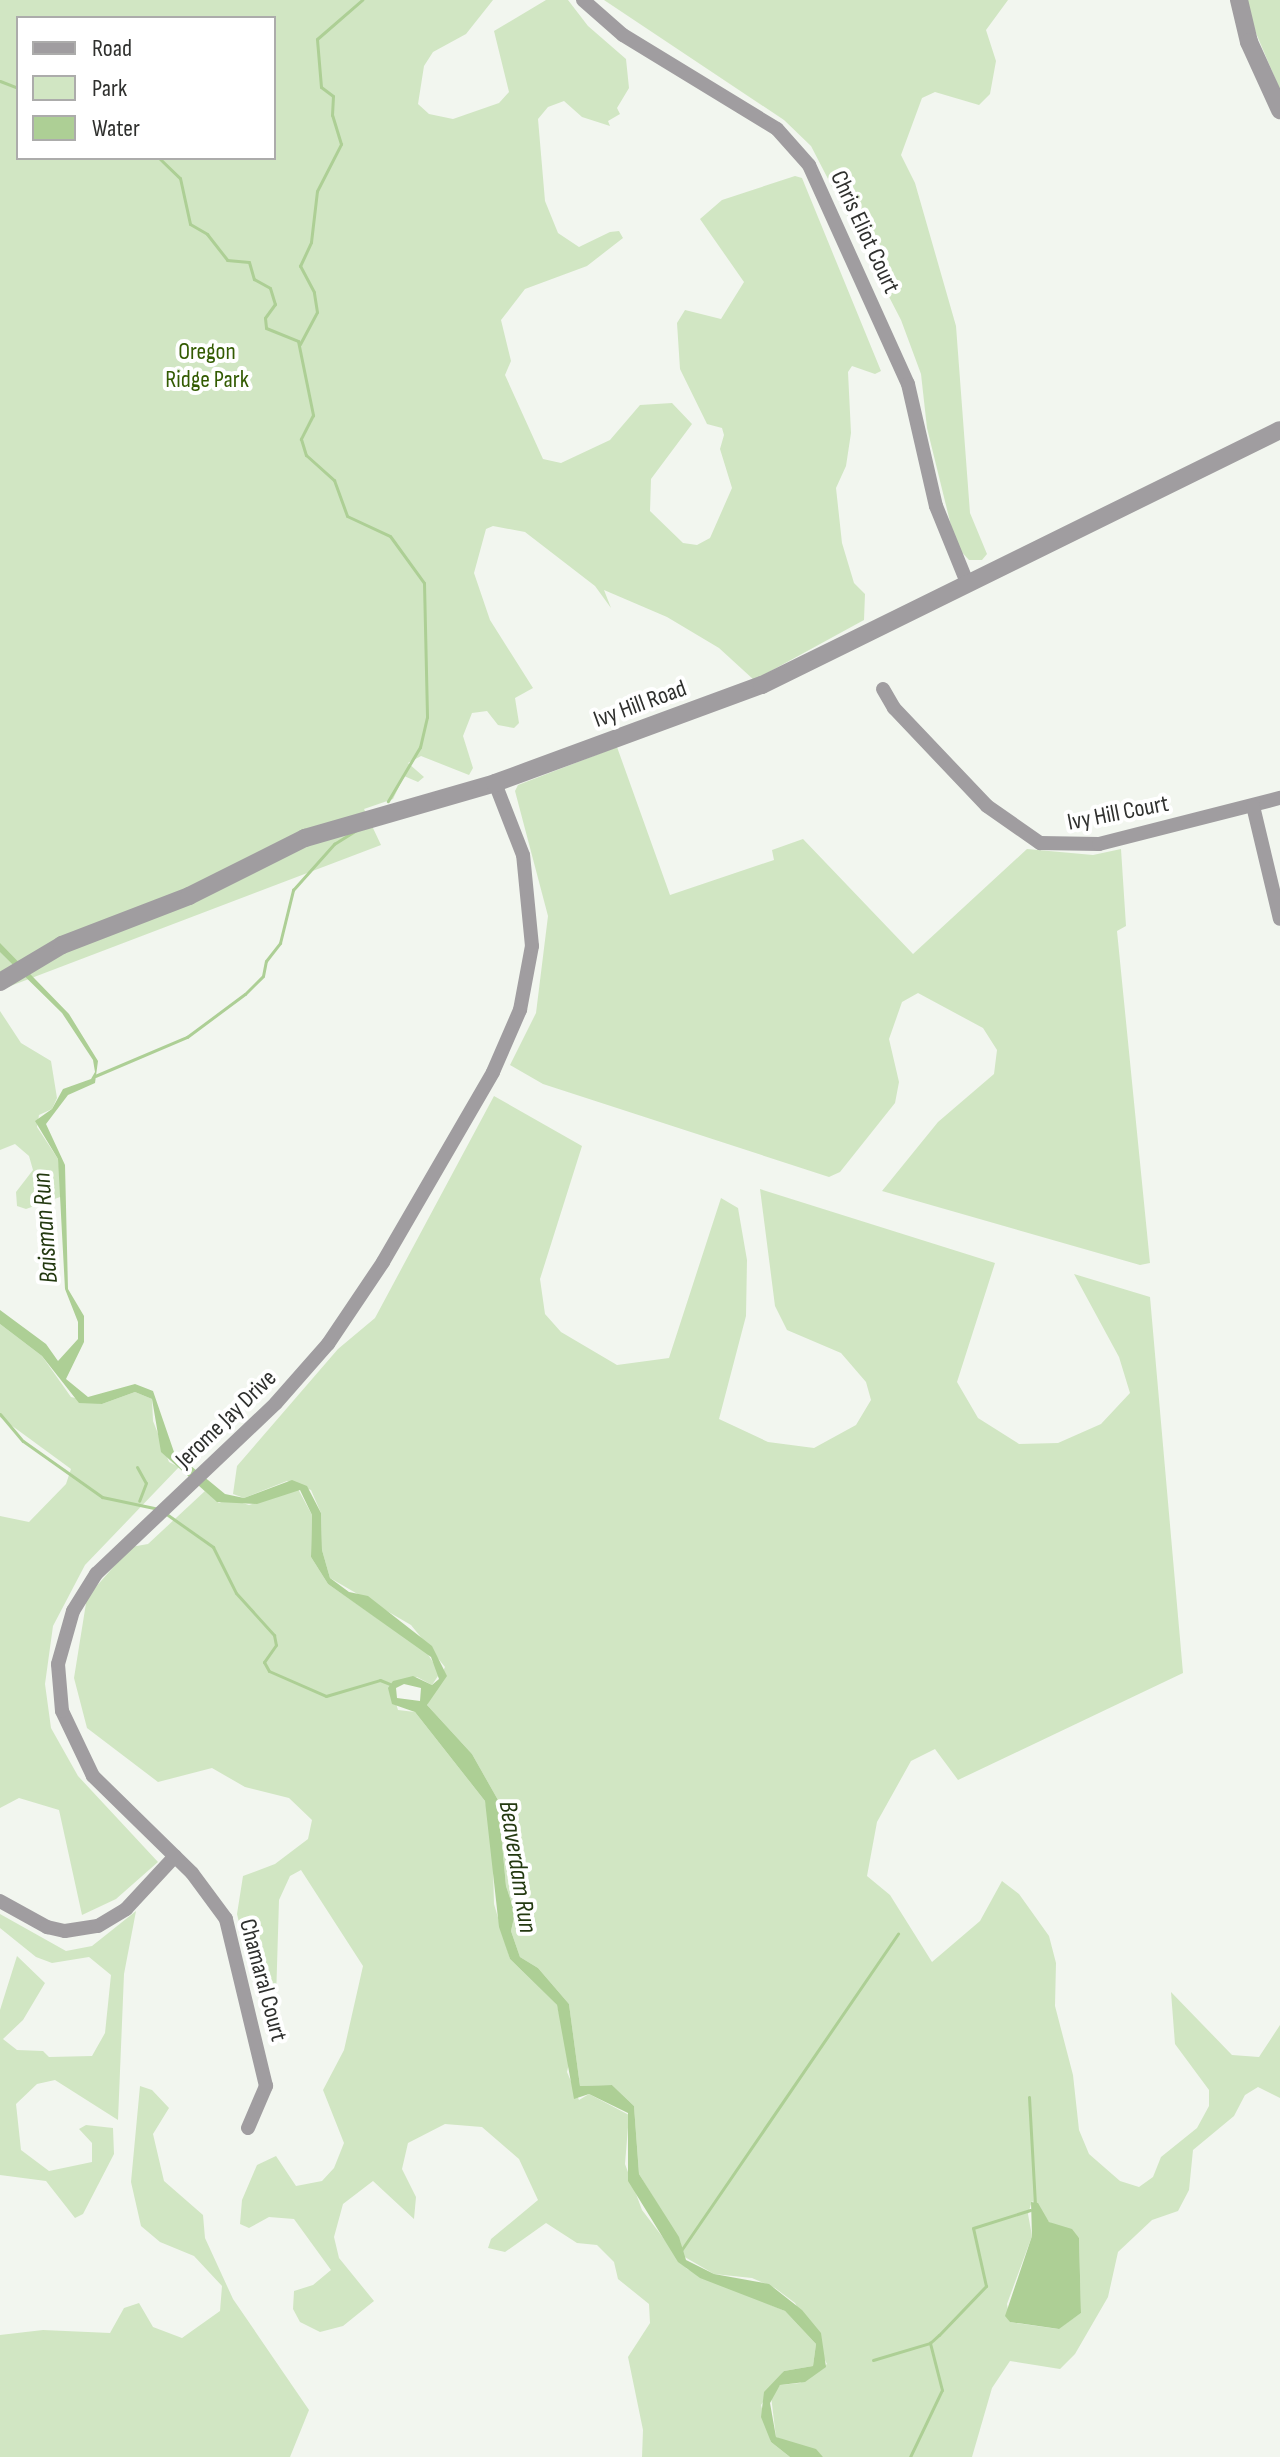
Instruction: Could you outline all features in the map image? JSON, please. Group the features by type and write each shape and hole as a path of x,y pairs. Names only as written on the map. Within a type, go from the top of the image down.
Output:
{"street":[{"name":"Chris Eliot Court","path":"583,0 623,35 777,129 809,165 908,384 936,506 968,585"},
{"path":"1239,0 1250,46 1280,110"},
{"name":"Ivy Hill Road","path":"14,974 62,945 189,896 305,838 495,783 762,685 1280,430"},
{"name":"Ivy Hill Court","path":"883,689 894,708 987,806 1040,843 1099,844 1280,798"},
{"name":"Jerome Jay Drive","path":"175,1856 93,1776 69,1735 58,1686 63,1636 82,1591 140,1530 276,1403 355,1305 509,1038 528,979 532,914 523,855 495,783"},
{"path":"1253,806 1280,919"},
{"path":"0,1901 47,1927 65,1931 98,1926 126,1909 175,1856"},
{"name":"Chamaral Court","path":"175,1856 210,1894 234,1943 266,2086 248,2128"}],"green space":[{"name":"Oregon Ridge Park","path":"0,0 493,0 466,34 433,52 424,66 418,104 429,114 453,119 499,103 509,92 494,31 546,0 568,0 588,26 626,59 629,88 617,108 620,114 608,121 610,126 582,117 564,101 548,107 538,119 545,201 558,233 579,247 610,232 619,231 623,238 587,266 525,289 501,320 511,361 505,375 543,459 561,463 610,440 640,405 672,403 692,424 651,479 650,511 683,543 697,545 710,538 732,488 720,449 724,435 722,428 707,424 680,369 677,323 685,310 721,319 744,282 700,219 722,200 795,176 802,178 881,371 875,374 852,366 848,372 851,433 846,466 836,488 842,543 854,583 865,594 864,620 754,680 719,648 667,617 604,590 611,608 595,586 525,532 493,526 486,529 474,573 490,620 533,688 515,698 519,723 514,728 498,725 487,711 472,713 463,736 473,768 469,775 421,756 408,763 424,777 418,782 404,776 393,799 364,809 381,845 0,990"},
{"path":"604,0 1008,0 986,30 996,61 990,94 979,105 935,92 922,98 901,155 915,183 956,326 970,513 987,554 982,560 969,560 956,546 927,428 921,374 901,320 811,146 784,120"},
{"path":"1247,0 1280,0 1280,90 1248,14"},
{"path":"617,747 670,895 774,860 772,850 803,839 913,954 1027,849 1093,855 1121,849 1126,926 1117,931 1150,1263 1140,1265 882,1191 938,1122 994,1074 997,1050 983,1028 918,993 902,1002 889,1039 899,1082 895,1103 840,1172 829,1177 543,1084 510,1065 536,1013 548,916 515,791 518,785"},
{"path":"0,1011 21,1043 51,1061 57,1098 52,1109 39,1115 37,1127 58,1159 63,1196 26,1209 17,1206 16,1192 33,1170 29,1156 15,1144 0,1150"},
{"path":"494,1096 582,1146 540,1279 545,1314 561,1332 617,1365 669,1358 721,1198 738,1208 747,1260 746,1316 719,1419 768,1442 814,1448 856,1425 871,1400 866,1382 841,1353 787,1330 775,1306 760,1189 995,1263 957,1382 978,1418 1019,1444 1058,1443 1101,1424 1130,1393 1119,1357 1074,1274 1150,1297 1183,1673 958,1780 935,1749 911,1761 877,1822 867,1876 890,1895 932,1962 980,1921 1002,1881 1019,1894 1049,1936 1056,1963 1055,2006 1073,2075 1079,2130 1089,2154 1120,2181 1139,2187 1153,2177 1161,2157 1197,2128 1209,2106 1209,2090 1175,2044 1171,1992 1232,2055 1259,2057 1280,2025 1280,2098 1258,2087 1245,2095 1234,2116 1193,2150 1189,2190 1178,2211 1152,2220 1118,2252 1108,2297 1075,2354 1060,2369 1010,2361 992,2388 972,2457 823,2457 776,2437 771,2396 780,2385 800,2383 827,2364 795,2303 775,2288 752,2278 714,2274 683,2256 680,2241 639,2174 634,2106 612,2085 580,2086 569,2004 538,1968 520,1957 511,1931 515,1913 506,1886 498,1800 472,1754 427,1705 445,1667 411,1625 330,1578 322,1550 321,1513 311,1490 287,1481 244,1498 233,1494 237,1466 338,1349 375,1318","holes":["1032,2201 1049,2222 1079,2238 1081,2313 1058,2329 1010,2322 1007,2304 1032,2236 1028,2214"]},
{"path":"0,1324 42,1356 71,1397 102,1404 135,1392 152,1399 153,1421 169,1462 179,1467 85,1565 53,1626 45,1684 51,1728 78,1776 158,1862 116,1899 82,1915 59,1810 19,1798 0,1808 0,1516 29,1522 66,1484 71,1469 0,1417"},
{"path":"298,1489 312,1515 311,1557 328,1584 427,1653 440,1673 432,1685 417,1677 390,1684 398,1710 415,1712 485,1801 492,1832 494,1904 510,1959 557,2005 570,2059 567,2072 579,2100 589,2094 629,2115 625,2164 642,2210 687,2269 785,2311 816,2344 813,2366 784,2371 761,2405 771,2442 790,2457 642,2457 643,2430 628,2357 650,2323 649,2304 618,2279 614,2262 597,2245 577,2243 546,2223 505,2252 488,2248 491,2239 538,2200 519,2159 482,2127 445,2124 408,2143 402,2169 416,2197 414,2219 373,2181 343,2204 334,2237 339,2258 374,2301 343,2326 320,2332 300,2322 293,2309 294,2291 313,2285 331,2270 294,2219 269,2217 249,2228 240,2224 242,2200 257,2165 276,2156 296,2186 322,2181 334,2168 344,2143 323,2090 344,2050 363,1966 301,1870 290,1876 279,1900 276,1999 254,1986 237,1914 243,1876 275,1864 308,1839 312,1820 289,1798 245,1787 212,1768 158,1782 87,1728 74,1678 87,1597 131,1547 148,1544 205,1491 219,1503 229,1499 249,1505"},
{"path":"136,1911 124,1974 118,2120 55,2080 37,2084 16,2104 21,2150 49,2171 92,2162 92,2143 79,2129 86,2125 113,2128 114,2154 83,2214 75,2218 46,2181 0,2175 0,2010 17,1956 45,1983 23,2020 3,2039 17,2050 43,2051 49,2057 92,2056 105,2033 111,1975 89,1957 52,1963 36,1957 0,1928 0,1914 66,1951 92,1946"},
{"path":"140,2086 152,2090 169,2108 153,2134 164,2181 203,2215 205,2238 233,2299 309,2410 290,2457 0,2457 0,2335 43,2330 110,2333 124,2308 139,2303 153,2327 182,2338 220,2311 222,2286 194,2256 160,2242 141,2226 131,2182"}],"water":[{"name":"Beaverdam Run","path":"0,943 69,1014 98,1061 95,1083 68,1095 46,1124 65,1165 68,1289 84,1316 84,1342 66,1379 88,1397 135,1384 153,1391 174,1452 225,1494 244,1498 292,1480 307,1486 321,1513 322,1550 330,1578 349,1592 368,1596 432,1646 447,1676 427,1705 472,1754 498,1800 506,1886 515,1913 511,1931 520,1957 538,1968 569,2004 580,2086 612,2085 634,2106 639,2174 679,2237 686,2260 714,2274 769,2284 802,2310 821,2333 826,2367 805,2382 780,2385 770,2403 776,2437 816,2449 823,2457 790,2457 771,2442 761,2417 764,2392 784,2371 813,2366 816,2344 785,2311 700,2278 678,2262 628,2181 628,2113 589,2094 574,2099 557,2005 510,1959 499,1927 485,1801 415,1712 392,1704 388,1688 393,1681 413,1676 432,1685 439,1679 431,1657 328,1584 311,1557 312,1515 300,1490 257,1504 217,1502 161,1452 152,1399 135,1392 102,1404 79,1403 42,1356 0,1324 0,1310 46,1344 58,1361 78,1339 78,1322 65,1289 58,1159 35,1121 52,1109 63,1089 91,1079 95,1072 93,1060 62,1013 0,952","holes":["404,1684 421,1688 420,1701 397,1698 396,1688"]},
{"path":"1031,2202 1038,2203 1049,2222 1072,2229 1079,2238 1081,2313 1059,2329 1010,2322 1005,2316 1032,2236"}],"waterway":[{"path":"300,344 317,312 314,292 300,266 311,242 317,191 341,144 332,115 333,96 321,87 317,39 362,0"},
{"path":"0,81 16,87"},
{"path":"161,160 180,178 190,224 207,234 227,260 249,262 254,279 270,288 275,304 265,318 266,328 298,341 313,415 301,439 306,455 334,480 347,516 390,536 424,583 427,717 420,747 388,801"},
{"path":"95,1076 187,1037 245,994 263,976 266,961 280,943 293,890 334,844 355,831"},
{"path":"0,1414 23,1441 102,1497 159,1509"},
{"path":"137,1467 146,1483 139,1501"},
{"path":"165,1513 213,1547 236,1593 274,1635 276,1645 264,1662 269,1671 326,1696 380,1680 390,1684"},
{"path":"680,2252 898,1934"},
{"path":"1029,2097 1035,2205"},
{"path":"873,2360 930,2343 939,2335 986,2286 973,2228 1030,2210"},
{"path":"910,2457 942,2390 930,2343"}],"water label":[{"name":"Baisman Run","path":"46,1228"}]}
